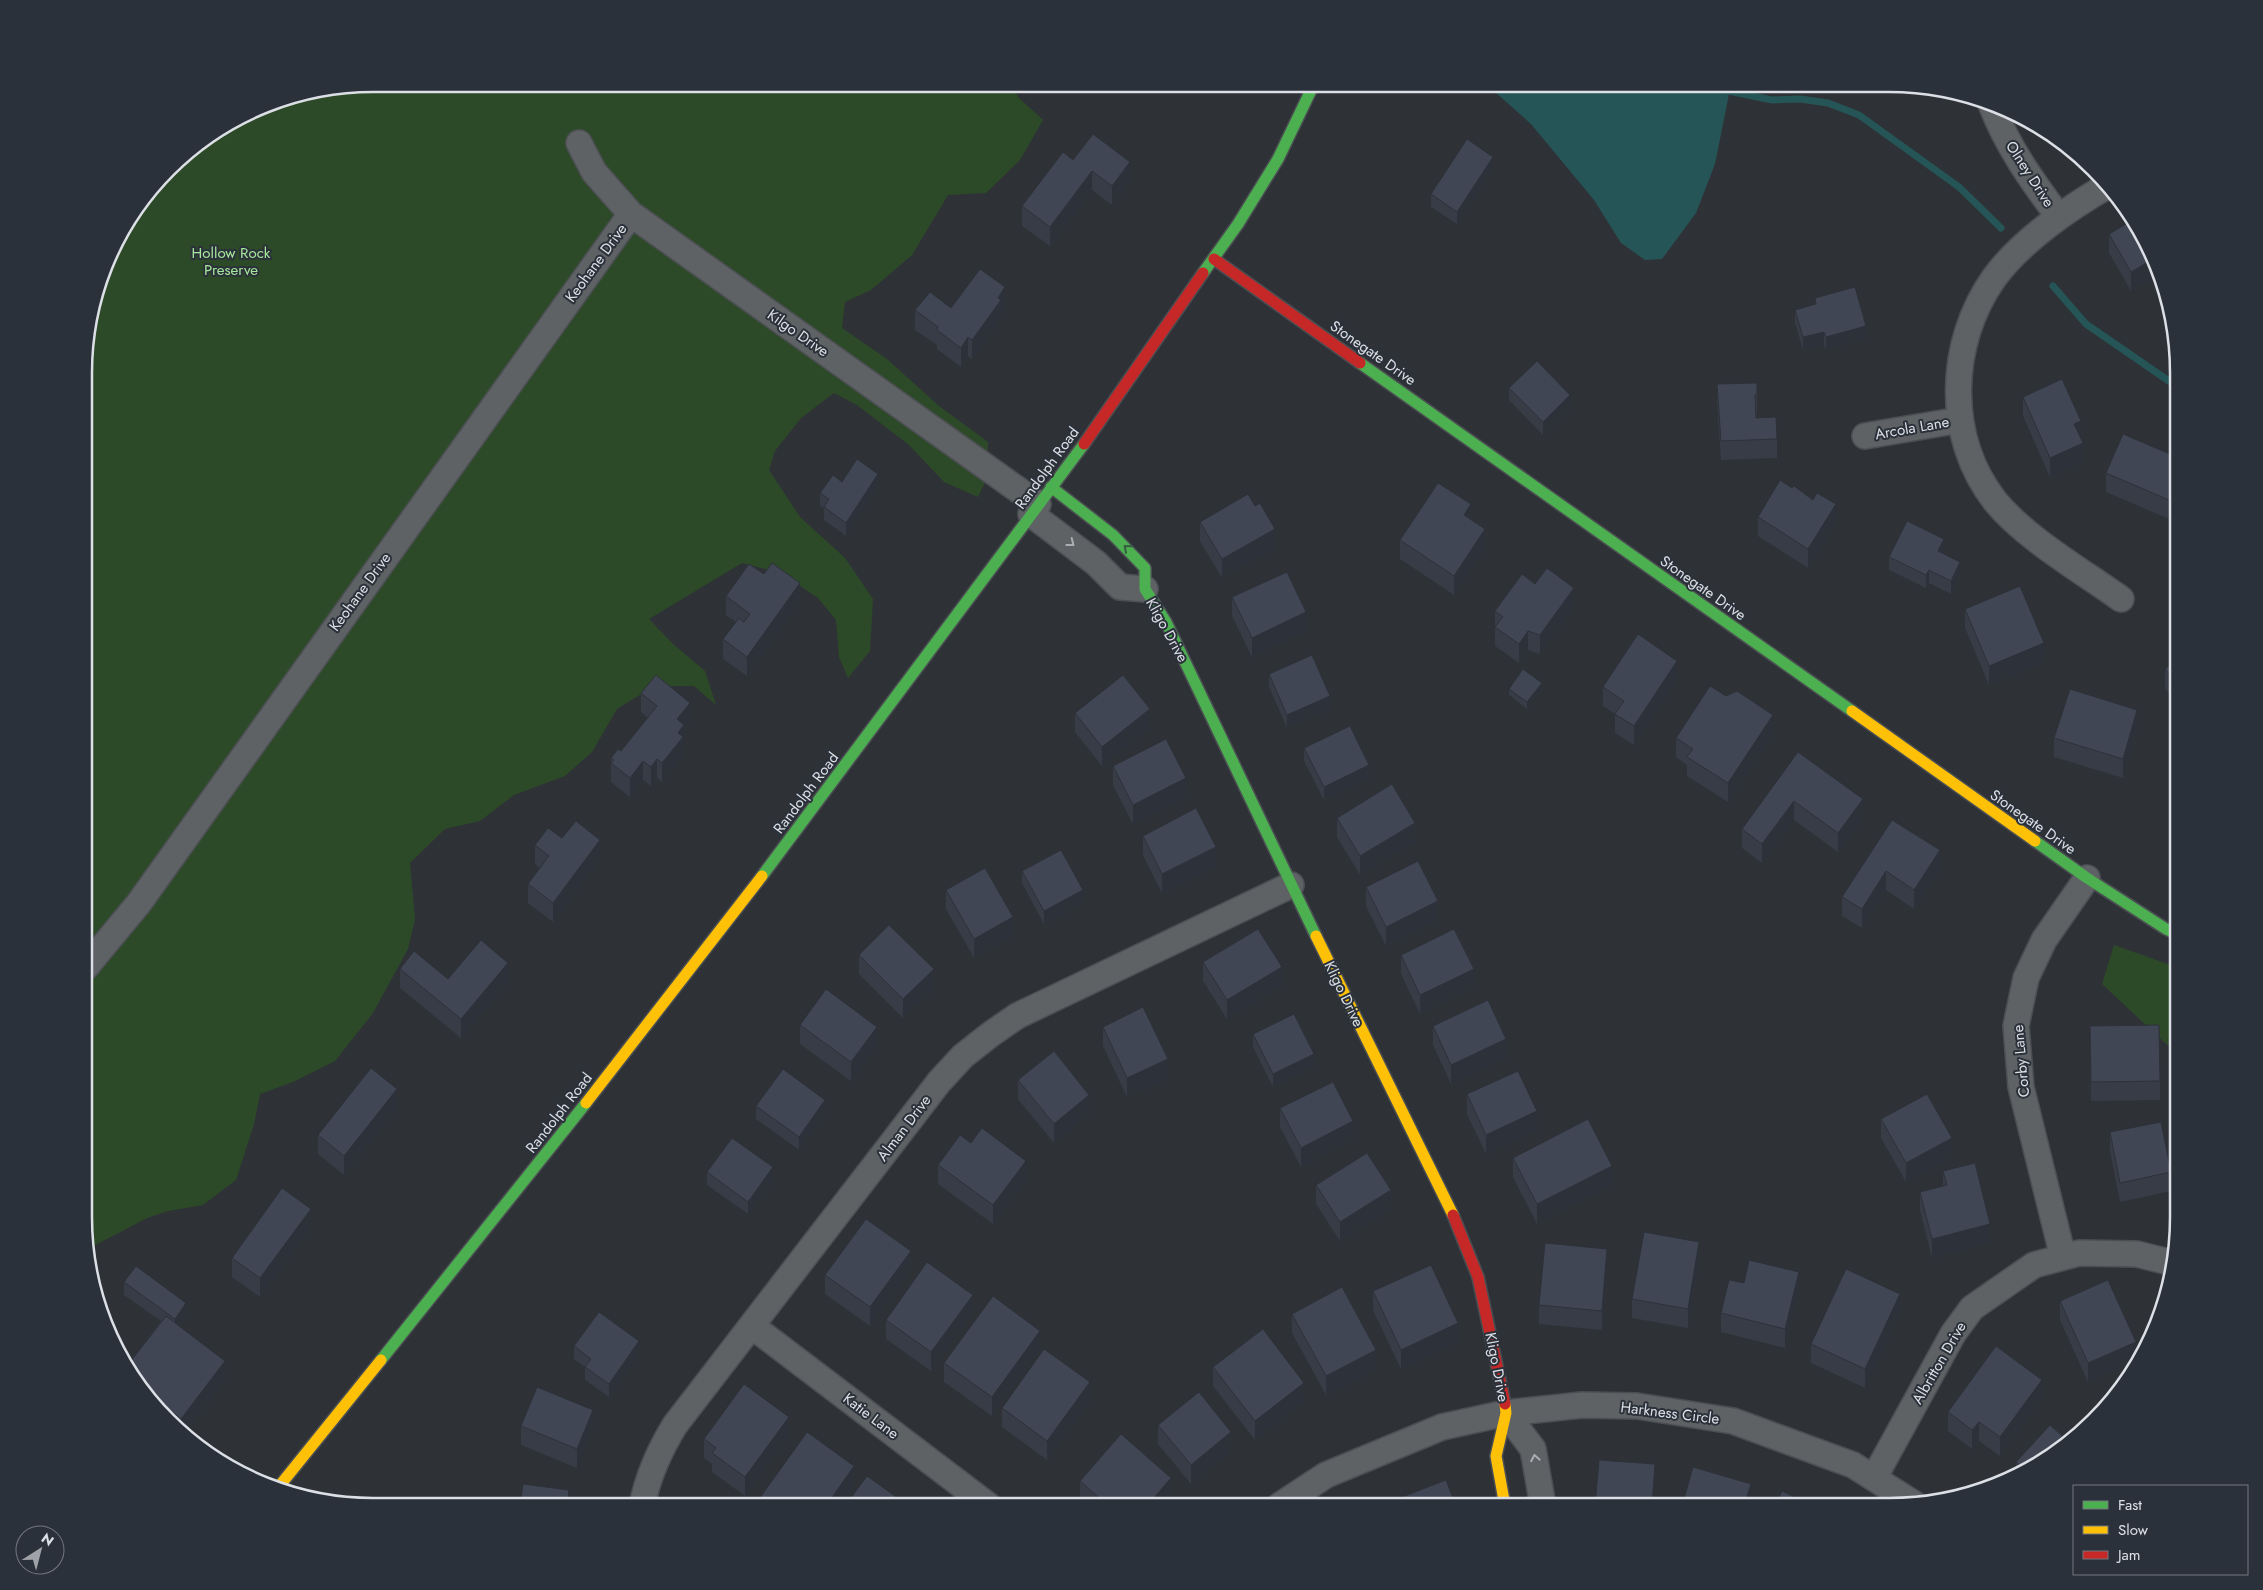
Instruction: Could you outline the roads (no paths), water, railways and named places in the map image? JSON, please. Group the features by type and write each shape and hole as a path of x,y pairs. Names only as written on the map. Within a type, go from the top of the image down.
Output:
{"street":[{"name":"Randolph Road","path":"282,1483 528,1177 741,905 1040,502 1214,259 1278,159 1310,92"},
{"name":"Olney Drive","path":"1995,113 2017,157 2059,217"},
{"name":"Kilgo Drive","path":"579,143 594,172 631,214 1040,502"},
{"path":"2102,189 2059,217 2015,255 1995,276 1979,303 1960,364 1957,390 1960,420 1977,472 1995,500 2017,525 2121,599"},
{"name":"Keohane Drive","path":"92,961 139,903 631,214"},
{"name":"Stonegate Drive","path":"1214,259 2087,878 2170,931"},
{"name":"Arcola Lane","path":"1865,436 1960,420"},
{"name":"Kligo Drive","path":"1040,502 1120,587 1144,589"},
{"name":"Kligo Drive","path":"1040,502 1136,556 1145,568 1144,589 1166,622 1464,1241 1478,1278 1506,1413 1496,1456 1504,1498"},
{"name":"Corby Lane","path":"2063,1257 2021,1087 2016,1026 2026,978 2044,940 2087,878"},
{"name":"Alman Drive","path":"643,1498 646,1482 658,1454 675,1425 939,1082 963,1056 991,1034 1039,1004 1291,885"},
{"name":"Albritton Drive","path":"1874,1478 1953,1334 1972,1308 2034,1265 2079,1253 2137,1254 2167,1261"},
{"name":"Katie Lane","path":"752,1326 978,1498"},
{"name":"Harkness Circle","path":"1291,1498 1326,1475 1433,1431 1506,1413 1582,1405 1637,1406 1733,1421 1853,1464 1903,1497"},
{"name":"Kligo Drive","path":"1506,1413 1533,1448 1542,1498"}],"water":[{"path":"1495,92 1729,92 1715,164 1696,213 1662,259 1645,260 1621,243 1594,200 1531,124"}],"waterway":[{"path":"1733,92 1772,100 1800,99 1828,103 1859,115 1959,187 2001,228"},
{"path":"2053,286 2086,324 2170,382"}],"park label":[{"name":"Hollow Rock Preserve","path":"231,262"}]}
